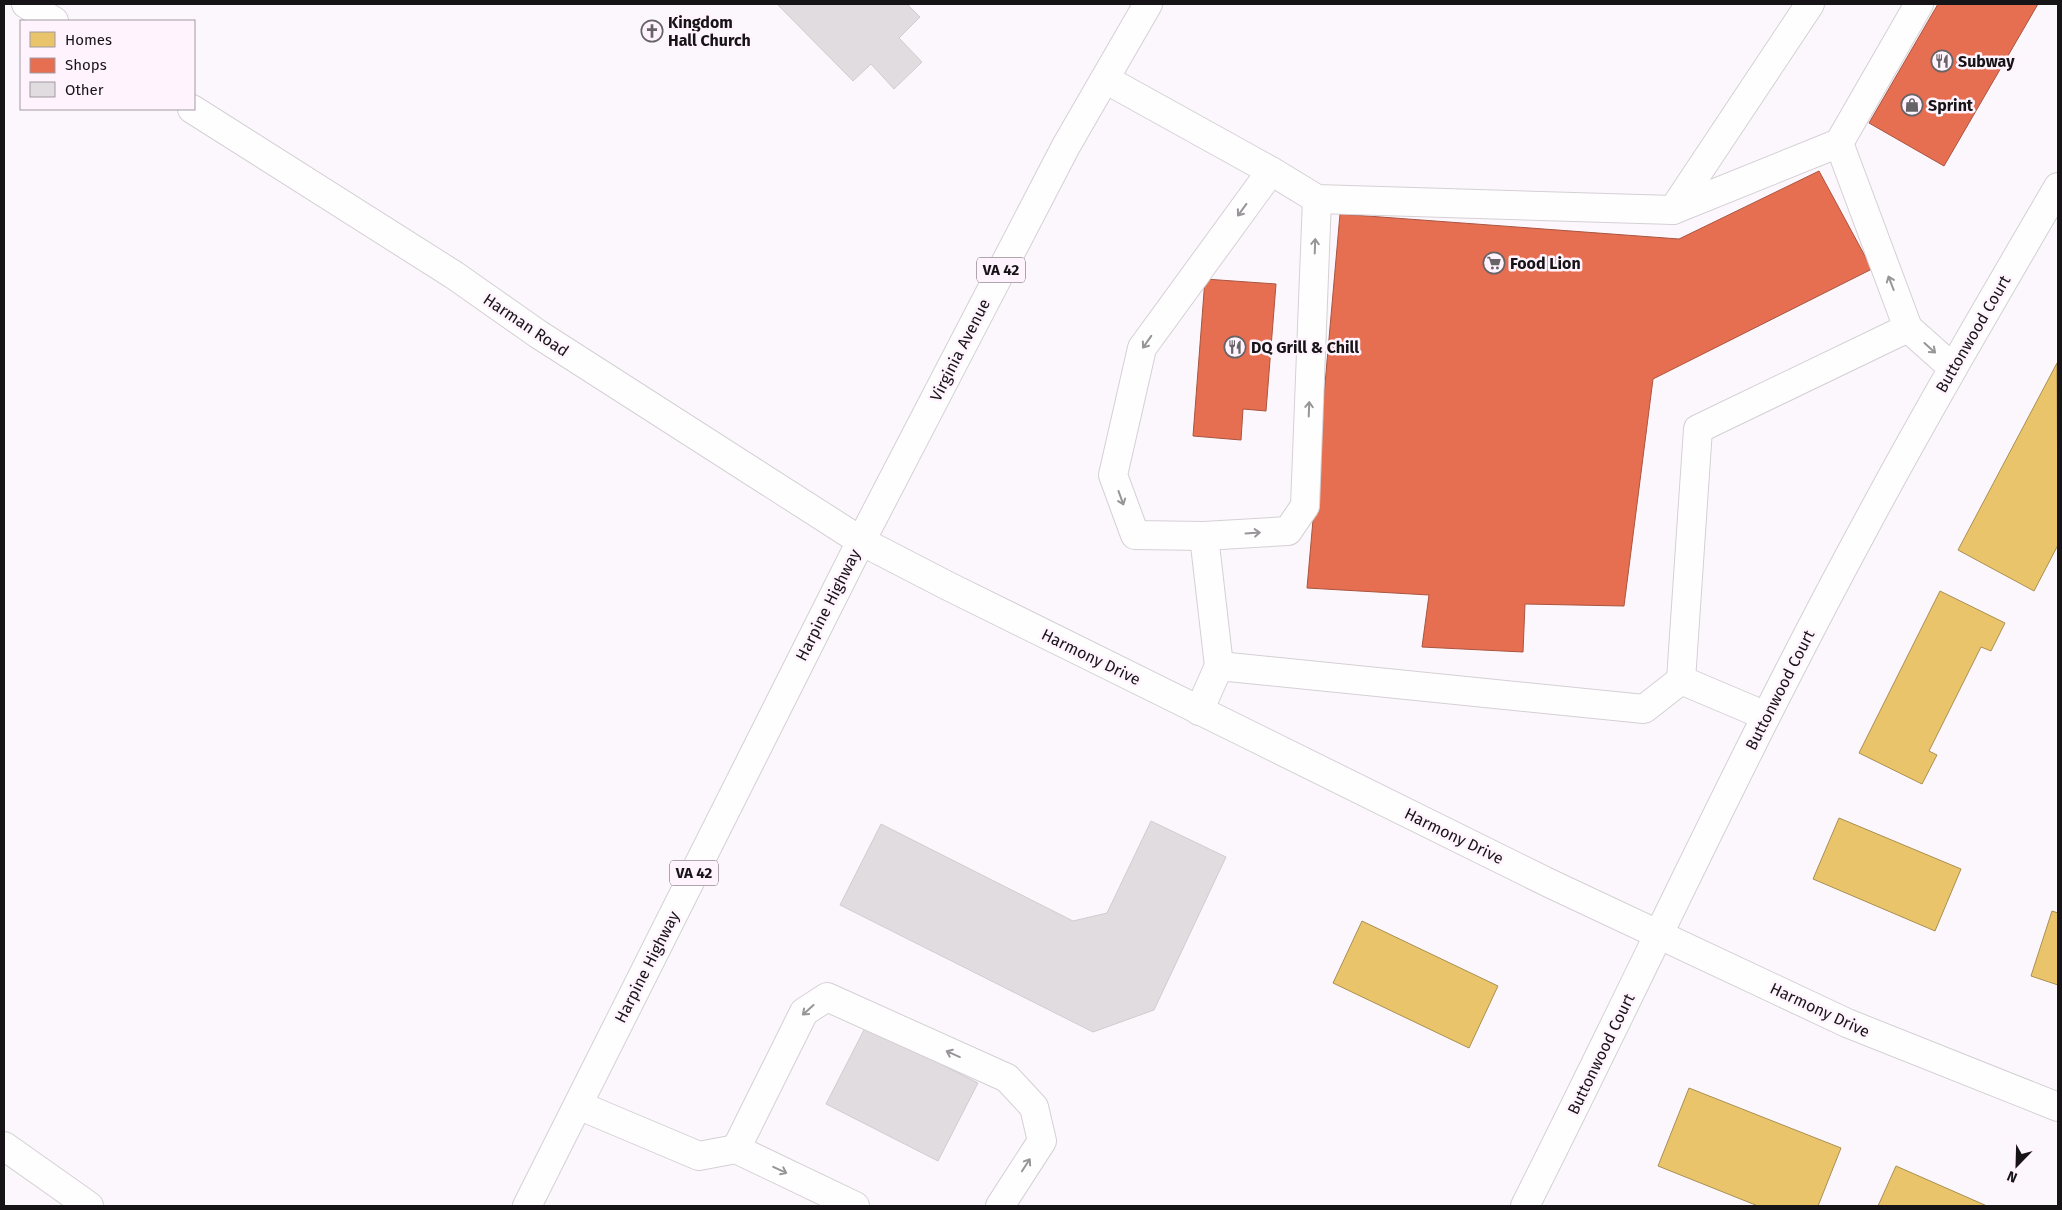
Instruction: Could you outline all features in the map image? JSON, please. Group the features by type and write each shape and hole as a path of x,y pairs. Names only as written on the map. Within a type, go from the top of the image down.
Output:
{"street":[{"path":"26,4 52,20"},
{"name":"Virginia Avenue","path":"861,541 1066,146 1148,4"},
{"path":"1673,210 1810,4"},
{"path":"1105,79 1271,171 1317,199 1673,210 1839,143 1919,4"},
{"name":"Harman Road","path":"194,110 446,270 538,334 861,541"},
{"path":"1839,143 1908,328 1952,368"},
{"path":"1271,171 1142,348 1113,475 1135,535 1204,536 1288,530 1305,506 1317,199"},
{"name":"Buttonwood Court","path":"1525,1206 1660,935 1766,716 1861,534 1952,368 2058,187"},
{"path":"1220,666 1644,710 1681,680 1698,429 1908,328"},
{"path":"1199,711 1220,666 1204,536"},
{"name":"Harmony Drive","path":"861,541 1199,711 1540,879 1847,1023 2058,1107"},
{"name":"Harpine Highway","path":"527,1206 861,541"},
{"path":"1681,680 1766,716"},
{"path":"736,1150 804,1012 827,997 1007,1078 1034,1107 1042,1142 1000,1206"},
{"path":"578,1105 698,1156 736,1150 855,1206"},
{"path":"4,1146 89,1206"}],"building: Homes":[{"path":"2057,363 2058,545 2034,591 1958,550"},
{"path":"1940,591 2005,623 1991,651 1981,647 1929,751 1937,755 1922,784 1859,753"},
{"path":"1839,818 1961,869 1935,931 1813,879"},
{"path":"2052,911 2058,913 2058,985 2031,976"},
{"path":"1362,921 1498,986 1469,1048 1333,983"},
{"path":"1689,1088 1841,1148 1818,1206 1758,1206 1658,1166"},
{"path":"1896,1166 1987,1206 1878,1206"}],"building: Shops":[{"path":"1938,4 2038,4 1944,166 1869,123"},
{"path":"1819,171 1872,269 1653,379 1624,606 1525,604 1523,652 1422,647 1429,595 1307,588 1340,214 1679,239"},
{"name":"DQ Grill & Chill","path":"1205,279 1276,284 1266,411 1243,409 1241,440 1193,436"}],"building: Other":[{"path":"777,4 907,4 920,17 899,38 922,62 894,89 871,64 853,81"},
{"path":"1151,821 1226,857 1154,1010 1093,1032 840,905 881,824 1073,921 1107,913"},
{"path":"866,1026 978,1083 938,1161 826,1104"}],"place":[{"name":"Kingdom Hall Church","path":"652,31"},
{"name":"Subway","path":"1942,61"},
{"name":"Sprint","path":"1912,105"},
{"name":"Food Lion","path":"1494,263"},
{"name":"DQ Grill & Chill","path":"1235,347"}]}
